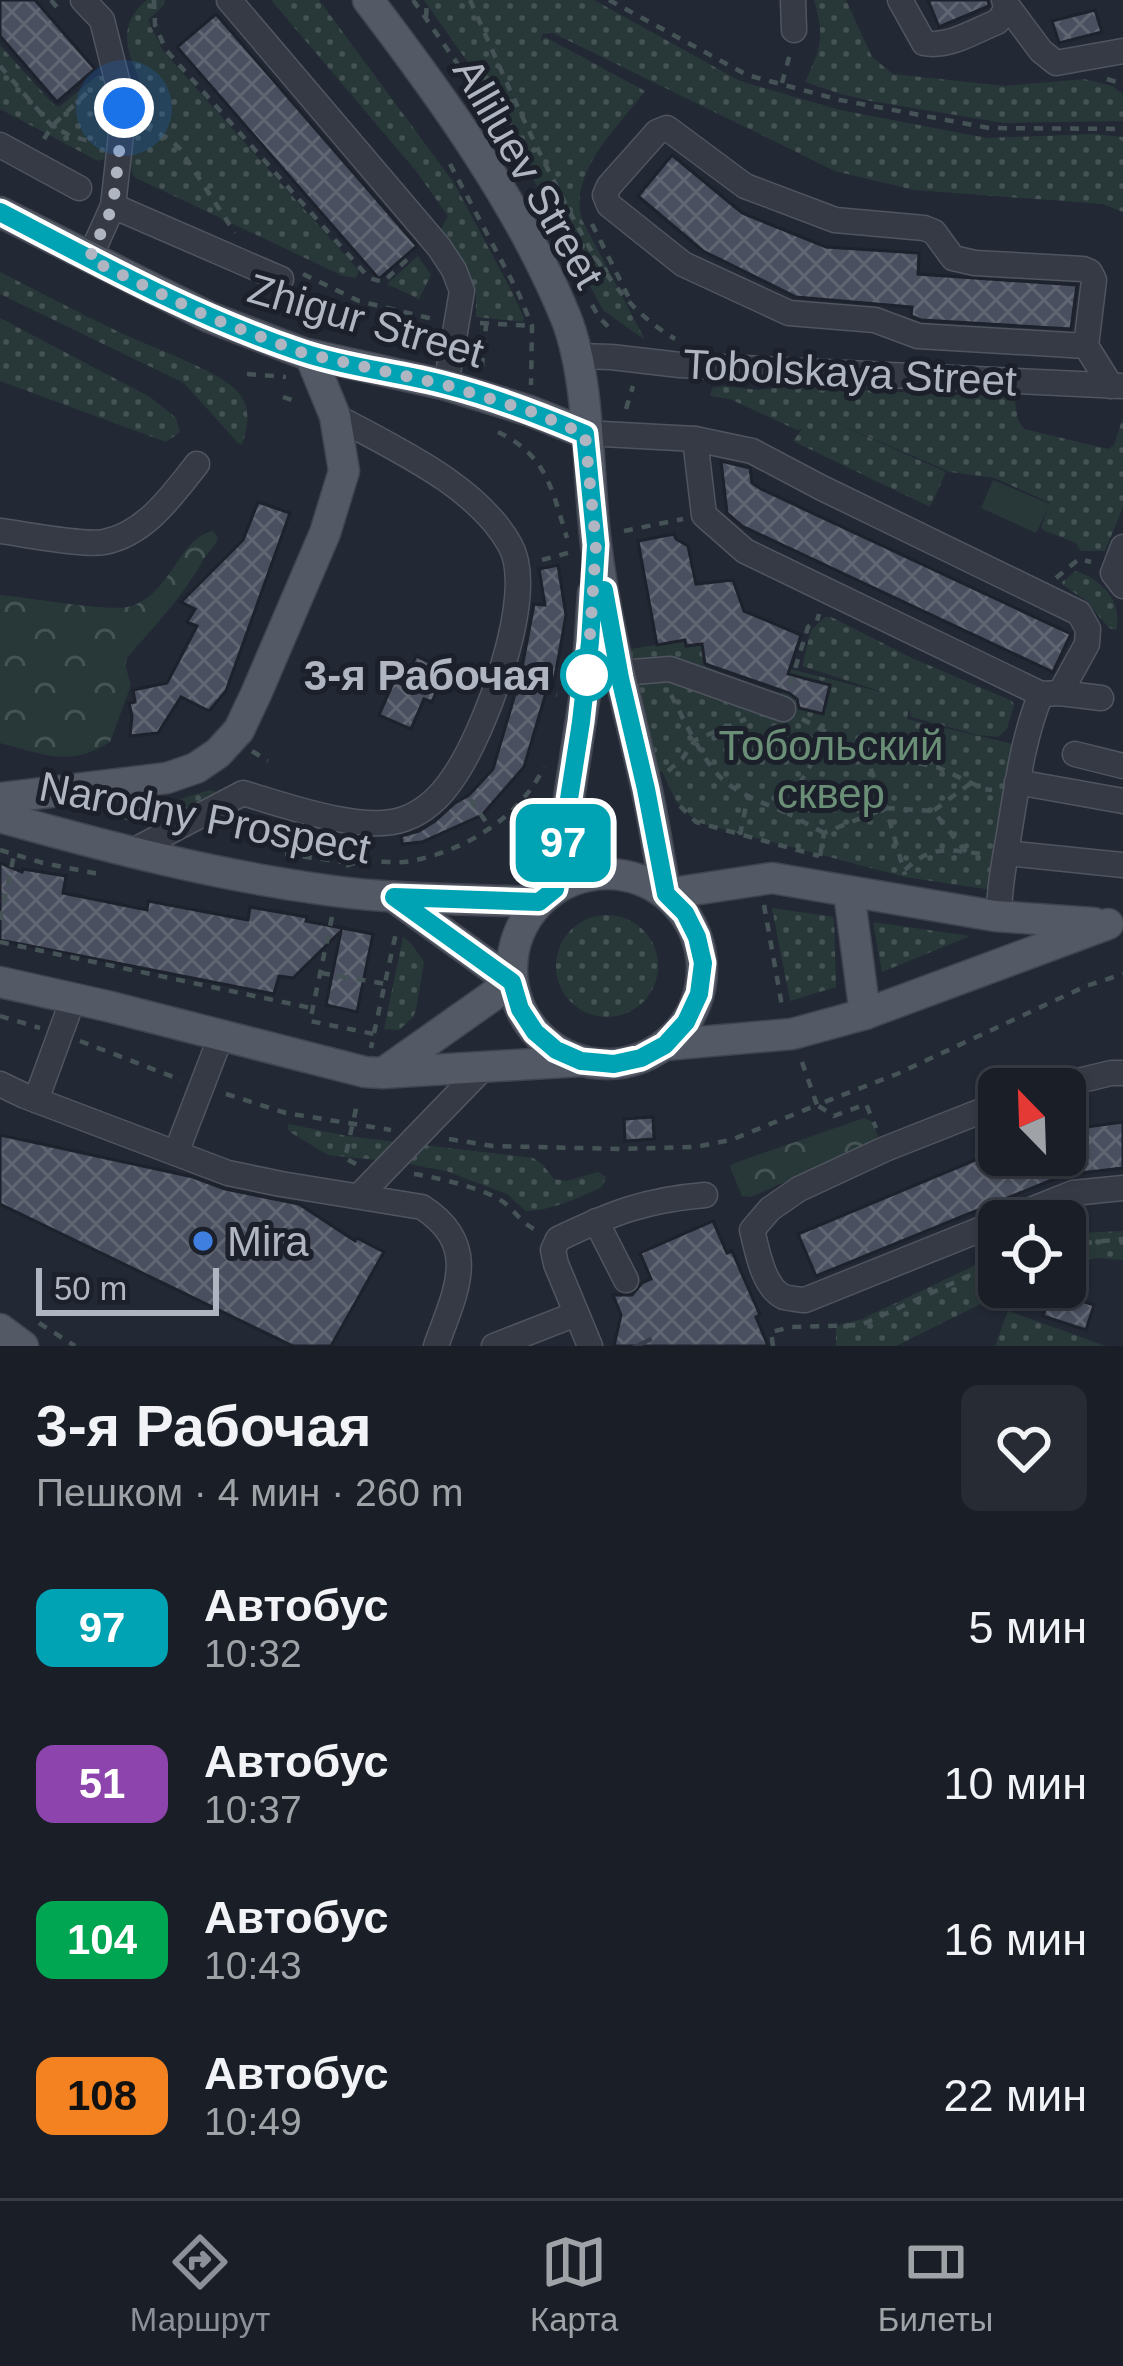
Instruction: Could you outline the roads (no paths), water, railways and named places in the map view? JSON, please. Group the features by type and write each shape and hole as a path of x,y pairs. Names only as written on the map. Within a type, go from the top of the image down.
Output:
{"main road":[{"name":"Alliluev Street","path":"368,0 436,90 530,242 566,319 601,435 620,678 666,894"},
{"name":"Zhigur Street","path":"0,212 310,362 446,385 601,435"},
{"path":"0,798 167,778 196,768 218,753 238,730 325,533 344,471 335,416 310,362"},
{"name":"Alliluev Street","path":"547,896 610,538"},
{"name":"Narodny Prospect","path":"0,817 122,865 337,892 393,912 512,982"},
{"path":"0,982 374,1073 581,1061 614,1064 641,1058 665,1045 686,1022 699,994 703,963 685,913 666,894 641,880 612,874 582,877 547,896 516,939 512,982 520,1009 535,1032 556,1050 581,1061"},
{"path":"666,894 772,878 997,916 1116,924"},
{"path":"849,892 866,1014"},
{"name":"Narodny Prospect","path":"393,912 547,896"},
{"path":"997,916 1000,963"},
{"path":"665,1045 792,1034 866,1014 1116,924"},
{"path":"374,1073 512,982"},
{"path":"0,1329 23,1346"}],"street":[{"path":"83,0 102,20 123,115 113,206 89,259"},
{"path":"229,0 454,270 461,291 446,385"},
{"path":"793,0 794,30"},
{"path":"900,0 924,43 932,46 997,22 1004,15 1005,2"},
{"path":"1005,2 1041,51 1056,63 1123,51"},
{"path":"1117,386 1091,353 1094,280 1084,269 975,263 953,258 934,232 924,228 835,220 745,186 667,128 657,132 605,195 609,205 683,263 789,314 875,320 917,336 1091,353 1123,361"},
{"path":"0,145 80,188"},
{"path":"113,206 287,287"},
{"name":"Tobolskaya Street","path":"578,356 1117,386"},
{"path":"122,865 243,793 332,818 394,821 420,811 452,780 484,717 515,617 519,566 509,542 488,513 418,461 335,416"},
{"path":"601,435 695,439 752,451 1079,613 1088,629 1088,644 1031,717 997,916"},
{"path":"695,439 704,515 745,551 1050,694 1101,698"},
{"path":"0,531 103,542 137,527 165,505 197,464"},
{"path":"1123,547 1113,573 1123,586"},
{"path":"620,678 633,672 670,669 777,707"},
{"path":"1076,754 1123,766"},
{"path":"1016,788 1123,801"},
{"path":"1005,855 1123,865"},
{"path":"36,1100 74,999"},
{"path":"176,1153 221,1036"},
{"path":"359,1196 484,1067"},
{"path":"1086,1079 1123,1073"},
{"path":"0,1084 229,1173 422,1207 440,1218 451,1237 460,1279 436,1346"},
{"path":"978,1113 799,1189 770,1209 752,1230 774,1290 786,1298 805,1300 978,1231"},
{"path":"1056,1200 1073,1193 1123,1188"},
{"path":"590,1346 556,1264 553,1250 558,1239 623,1209 705,1195"},
{"path":"596,1221 626,1280"},
{"path":"494,1346 576,1314"}],"tunnel":[{"path":"640,1342 642,1346"}],"place":[{"name":"3-я Рабочая","path":"587,675"},
{"name":"Mira","path":"203,1241"}],"park label":[{"name":"Тобольский сквер","path":"831,770"}]}
